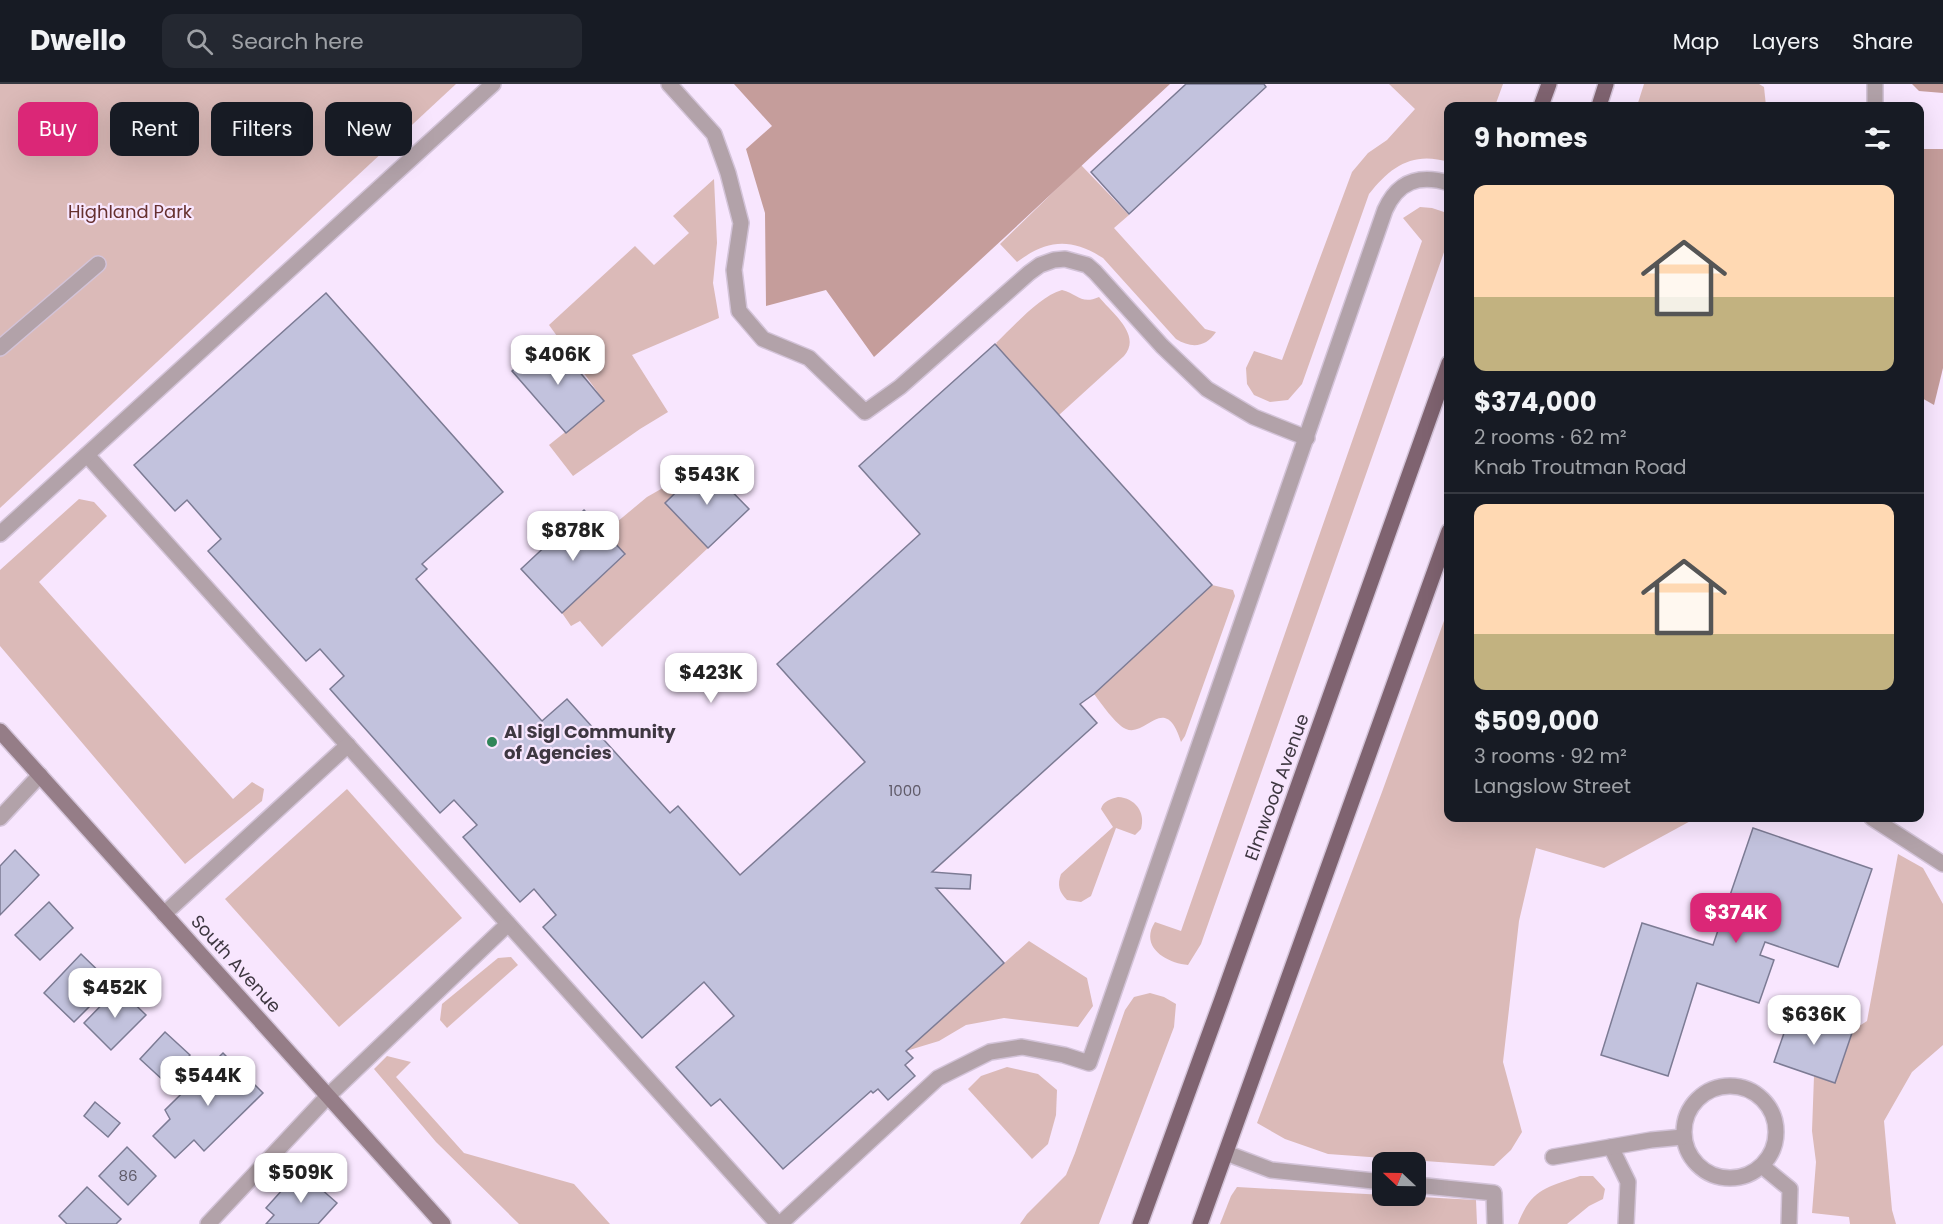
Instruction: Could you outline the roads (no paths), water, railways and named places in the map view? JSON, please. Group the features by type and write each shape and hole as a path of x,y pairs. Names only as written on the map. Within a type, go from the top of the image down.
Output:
{"main road":[{"path":"1542,102 1549,84"},
{"path":"1600,102 1606,84"},
{"name":"Elmwood Avenue","path":"1140,1224 1444,377"},
{"path":"1200,1224 1444,545"},
{"name":"South Avenue","path":"0,731 443,1224"}],"street":[{"path":"0,534 493,84"},
{"path":"669,84 714,134 728,172 741,223 734,270 740,311 763,339 809,358 865,412 900,387 1029,273 1040,265 1065,259 1077,261 1095,272 1162,346 1207,388 1254,417 1307,438"},
{"path":"1875,84 1875,102"},
{"path":"87,455 778,1224 938,1078 990,1052 1022,1047 1064,1055 1089,1063 1389,200 1407,183 1419,180 1444,182"},
{"path":"0,348 98,264"},
{"path":"164,914 348,745"},
{"path":"0,818 39,775"},
{"path":"1878,822 1943,864"},
{"path":"208,1224 328,1096 508,924"},
{"path":"1731,1086 1746,1089 1760,1097 1770,1109 1775,1124 1775,1140 1771,1154 1762,1166 1736,1179 1721,1178 1707,1173 1696,1164 1687,1152 1683,1137 1684,1122 1690,1107 1701,1096 1715,1088 1731,1086"},
{"path":"1553,1157 1683,1137"},
{"path":"1611,1147 1628,1182 1626,1224"},
{"path":"1226,1153 1271,1170 1372,1181"},
{"path":"1762,1166 1790,1189 1789,1224"},
{"path":"1426,1186 1494,1193 1495,1224"}],"place":[{"name":"Al Sigl Community of Agencies","path":"492,742"}],"park label":[{"name":"Highland Park","path":"130,212"}]}
